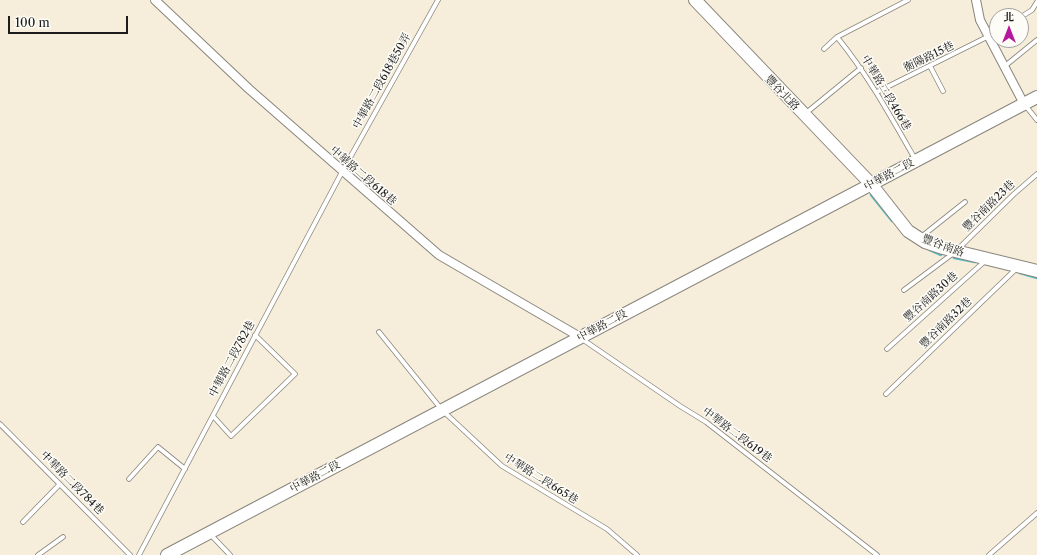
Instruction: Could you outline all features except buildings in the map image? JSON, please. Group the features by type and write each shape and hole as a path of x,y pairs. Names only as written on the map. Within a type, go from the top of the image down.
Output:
{"street":[{"name":"中華路二段618巷","path":"155,0 342,172 439,255 580,337"},
{"name":"豐谷北路","path":"695,0 871,184"},
{"path":"976,0 980,20 989,37"},
{"path":"995,48 1024,104"},
{"name":"中華路二段","path":"167,555 1037,97"},
{"name":"豐谷南路","path":"871,184 908,231 919,238 955,252 1037,270"}],"lane":[{"name":"中華路二段618巷50弄","path":"342,172 438,0"},
{"path":"824,49 837,37 902,1 908,0"},
{"path":"1029,12 1037,2"},
{"name":"中華路二段466巷","path":"837,37 862,68 916,160"},
{"name":"衡陽路15巷","path":"877,92 989,37"},
{"path":"1005,66 1037,40"},
{"path":"930,66 943,91"},
{"path":"804,115 862,68"},
{"path":"1024,104 1037,120"},
{"name":"中華路二段782巷","path":"139,555 342,172"},
{"name":"豐谷南路23巷","path":"904,290 955,252 1014,194 1037,174"},
{"path":"919,238 964,202"},
{"name":"豐谷南路30巷","path":"888,349 987,259"},
{"name":"豐谷南路32巷","path":"886,394 1018,266"},
{"name":"中華路二段665巷","path":"379,332 442,410 502,466 607,529 637,555"},
{"path":"213,416 231,436 295,374 255,335"},
{"name":"中華路二段619巷","path":"580,337 607,357 706,422 877,555"},
{"name":"中華路二段784巷","path":"0,424 130,555"},
{"path":"129,479 158,447 184,469"},
{"path":"23,522 60,484"},
{"path":"989,555 1037,513"},
{"path":"209,533 230,555"},
{"path":"38,555 63,537"}],"waterway":[{"path":"871,195 892,221"},
{"path":"930,250 941,255"},
{"path":"954,258 975,262"},
{"path":"1020,273 1037,278"}]}
